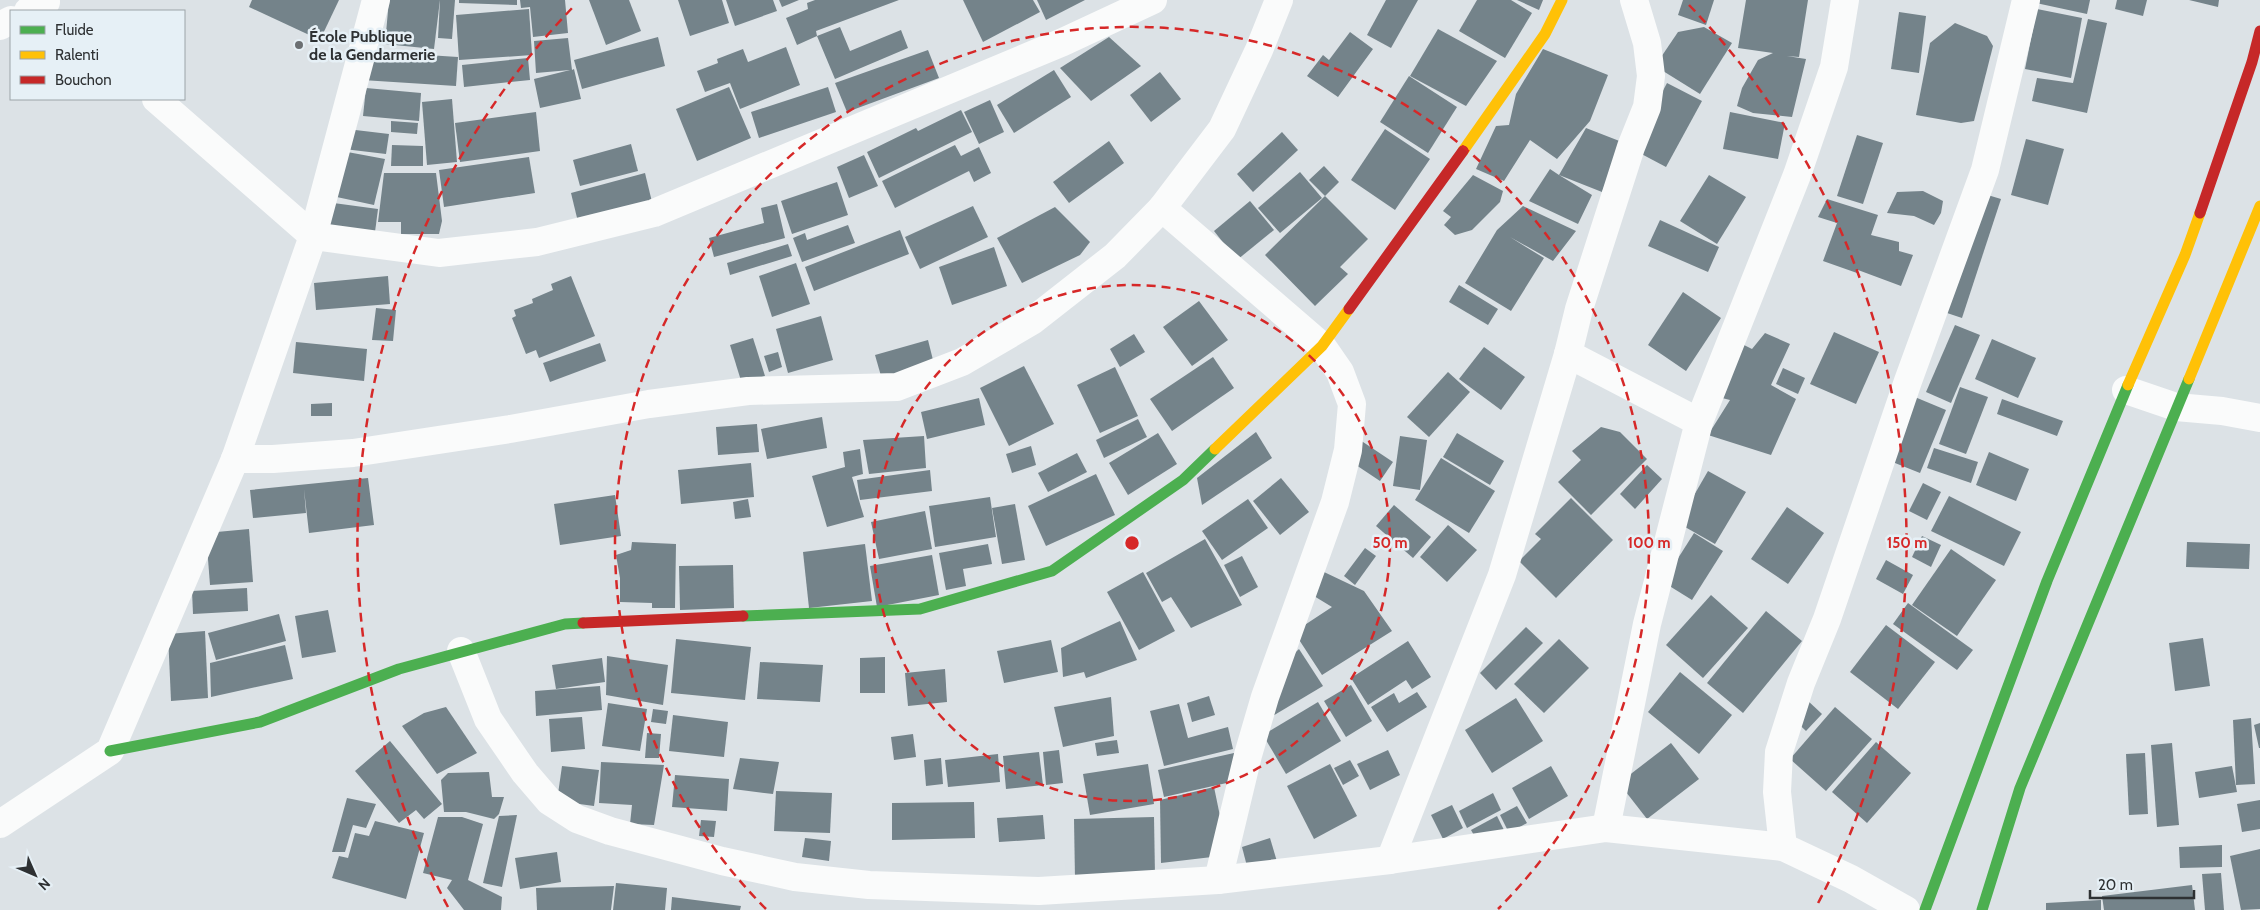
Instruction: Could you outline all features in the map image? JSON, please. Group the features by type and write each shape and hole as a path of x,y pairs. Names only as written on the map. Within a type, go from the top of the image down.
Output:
{"street":[{"path":"110,751 235,459 313,236 376,0"},
{"path":"157,100 313,236 439,253 537,242 654,213 1063,42 1153,0"},
{"path":"235,459 273,459 353,453 510,429 649,404 748,391 897,387 962,362 1032,321 1115,256 1162,208 1222,129 1260,50 1279,0"},
{"path":"0,824 110,751 260,722 399,669 565,624 708,620 920,609 1052,572 1183,480 1322,346 1420,213 1545,34 1562,0"},
{"path":"1390,860 1502,576 1568,354 1579,309 1631,147 1647,107 1652,76 1647,43 1634,0"},
{"path":"1606,828 1647,624 1699,422 1804,157 1834,66 1845,0"},
{"path":"1783,847 1777,792 1779,752 1801,683 1827,619 1911,372 1985,170 2026,0"},
{"path":"1926,910 1942,860 2047,581 2184,255 2252,62 2260,31"},
{"path":"1982,910 2020,788 2260,206"},
{"path":"1162,208 1322,346 1340,372 1352,404 1348,450 1335,502 1265,698 1248,755 1218,880"},
{"path":"1568,354 1699,422"},
{"path":"2126,390 2176,407 2222,411 2260,418"},
{"path":"461,651 488,719 525,773 549,801 577,819 610,831 722,861 794,877 868,885 1039,891 1218,880 1390,860 1606,828 1783,847 1851,879 1906,910"}],"building":[{"path":"252,0 339,0 320,40 249,7"},
{"path":"389,0 440,0 434,49 385,44"},
{"path":"440,0 455,0 452,39 438,38"},
{"path":"459,0 517,0 517,5 459,3"},
{"path":"520,0 565,0 568,33 533,37 530,7 521,8"},
{"path":"589,0 629,0 641,31 606,45"},
{"path":"678,0 722,0 729,23 690,36"},
{"path":"726,0 773,0 777,11 735,26"},
{"path":"779,0 799,0 782,7"},
{"path":"815,0 899,0 816,31 817,36 797,45 786,18 808,9 807,3"},
{"path":"963,0 1033,0 1040,12 983,42"},
{"path":"1037,0 1085,0 1046,20"},
{"path":"1386,0 1418,0 1391,48 1367,35"},
{"path":"1477,0 1511,0 1532,13 1505,58 1459,31"},
{"path":"1517,0 1543,0 1539,10"},
{"path":"1683,0 1714,0 1706,25 1678,15"},
{"path":"1746,0 1808,0 1799,57 1787,56 1806,59 1792,117 1753,113 1737,106 1742,88 1758,60 1773,53 1738,48"},
{"path":"2037,0 2090,0 2087,14 2036,3"},
{"path":"2117,0 2147,0 2143,16 2115,9"},
{"path":"2189,0 2219,0 2218,7"},
{"path":"529,9 532,55 459,60 456,15"},
{"path":"2037,9 2082,18 2071,78 2025,69"},
{"path":"1899,12 1926,16 1919,73 1891,69"},
{"path":"2088,19 2107,23 2087,113 2032,101 2037,78 2073,83"},
{"path":"1955,23 1987,36 1993,46 1974,121 1961,123 1916,115 1930,43"},
{"path":"840,27 850,51 901,30 908,48 835,79 817,36"},
{"path":"1704,27 1732,43 1700,94 1655,66 1678,32"},
{"path":"1438,29 1497,61 1466,106 1410,76"},
{"path":"1350,32 1373,49 1338,97 1307,76 1323,55 1329,60"},
{"path":"658,37 665,66 582,89 574,60"},
{"path":"1109,37 1141,66 1091,101 1060,68"},
{"path":"568,38 572,70 574,69 581,99 540,108 534,79 570,70 536,73 534,41"},
{"path":"786,47 800,85 740,109 730,83 705,92 697,71 718,63 717,59 743,49 748,62"},
{"path":"1543,49 1608,75 1590,121 1557,159 1530,140 1504,181 1476,169 1496,126 1509,125 1516,94"},
{"path":"928,50 939,78 847,112 835,83"},
{"path":"365,51 458,57 456,86 362,80"},
{"path":"528,58 530,80 464,87 462,65"},
{"path":"1054,70 1071,97 1014,133 997,105"},
{"path":"1160,72 1181,99 1151,122 1130,95"},
{"path":"1409,76 1457,107 1428,153 1380,122"},
{"path":"1667,83 1702,101 1666,167 1632,149"},
{"path":"729,87 751,138 697,161 676,109"},
{"path":"828,87 836,112 759,138 751,112"},
{"path":"366,88 421,93 419,121 363,116"},
{"path":"452,99 457,162 427,165 422,102"},
{"path":"990,100 1004,132 979,144 964,112"},
{"path":"961,110 972,132 879,178 867,152 916,128 918,131"},
{"path":"536,112 540,151 460,162 455,123"},
{"path":"1730,112 1785,123 1778,159 1723,149"},
{"path":"391,121 418,123 417,134 391,132"},
{"path":"1586,128 1622,142 1602,192 1559,175"},
{"path":"347,129 389,134 386,154 344,149"},
{"path":"1385,129 1430,159 1395,210 1351,180"},
{"path":"1282,132 1298,150 1253,192 1237,174"},
{"path":"1857,135 1883,143 1863,204 1837,196"},
{"path":"2026,139 2064,149 2048,205 2011,195"},
{"path":"1109,141 1124,163 1069,203 1053,182"},
{"path":"631,144 638,171 580,186 573,160"},
{"path":"392,145 423,146 423,166 391,166"},
{"path":"955,145 961,156 979,147 991,173 974,182 969,171 895,208 882,181"},
{"path":"342,151 385,159 374,205 332,196"},
{"path":"864,155 878,186 849,198 837,167"},
{"path":"529,157 535,193 444,207 439,170"},
{"path":"1324,166 1339,182 1325,196 1309,180"},
{"path":"1550,169 1592,195 1578,224 1529,201"},
{"path":"1300,172 1322,198 1280,233 1258,208"},
{"path":"384,173 436,173 442,221 439,234 401,234 401,222 378,222"},
{"path":"645,173 652,202 578,222 571,193"},
{"path":"1473,175 1503,191 1500,202 1472,230 1455,235 1444,225 1451,217 1443,211"},
{"path":"1709,175 1746,197 1717,244 1680,221"},
{"path":"837,182 848,215 792,234 781,201"},
{"path":"1923,191 1943,201 1941,213 1934,225 1914,216 1887,213 1897,192"},
{"path":"1981,193 2001,199 1962,318 1941,311"},
{"path":"1325,196 1368,239 1340,267 1348,274 1315,306 1265,255"},
{"path":"1827,199 1878,215 1871,235 1899,242 1899,251 1913,255 1901,286 1858,270 1857,273 1823,261 1837,223 1818,217"},
{"path":"1250,201 1274,230 1237,260 1214,231"},
{"path":"326,202 378,209 375,232 323,225"},
{"path":"777,204 785,238 714,257 709,238 764,223 761,208"},
{"path":"973,206 988,237 920,269 905,237"},
{"path":"1523,206 1576,231 1553,261 1510,237 1544,258 1511,311 1465,283 1497,230"},
{"path":"1055,207 1090,242 1080,255 1022,283 997,238"},
{"path":"1660,220 1719,247 1708,272 1648,246"},
{"path":"848,225 855,243 802,262 793,238 805,233 807,240"},
{"path":"900,230 909,254 814,291 805,267"},
{"path":"788,244 792,256 730,275 727,263"},
{"path":"994,247 1007,286 952,305 939,267"},
{"path":"796,263 810,304 772,317 759,276"},
{"path":"388,276 390,304 316,310 314,283"},
{"path":"571,276 595,336 539,358 536,350 526,354 512,318 516,316 514,310 533,303 532,299 553,290 551,284"},
{"path":"1459,285 1498,309 1488,325 1449,302"},
{"path":"1683,292 1721,318 1686,371 1648,345"},
{"path":"1199,301 1228,340 1192,366 1163,327"},
{"path":"376,308 396,310 393,341 372,340"},
{"path":"821,316 833,360 788,373 776,329"},
{"path":"1955,325 1980,335 1951,403 1926,392"},
{"path":"1834,332 1879,352 1856,404 1810,384"},
{"path":"1765,333 1790,344 1771,385 1796,399 1771,455 1708,435 1730,400 1722,398 1744,345 1752,349"},
{"path":"1134,334 1145,352 1120,367 1110,349"},
{"path":"753,338 765,376 742,384 730,345"},
{"path":"1992,339 2036,358 2018,398 1975,379"},
{"path":"928,340 935,368 883,383 875,355"},
{"path":"296,342 367,349 364,381 293,373"},
{"path":"600,343 606,361 550,382 543,363"},
{"path":"1484,347 1525,377 1501,410 1459,379"},
{"path":"778,352 782,367 769,372 764,356"},
{"path":"1213,357 1234,388 1172,431 1150,399"},
{"path":"1024,366 1054,424 1009,446 980,388"},
{"path":"1115,367 1138,416 1100,433 1077,385"},
{"path":"1783,368 1805,378 1798,394 1776,384"},
{"path":"1448,372 1470,392 1429,437 1407,417"},
{"path":"1960,387 1988,397 1966,454 1939,444"},
{"path":"1910,395 1946,410 1920,473 1885,459"},
{"path":"979,398 985,425 927,439 921,412"},
{"path":"2002,399 2063,421 2057,436 1997,414"},
{"path":"332,403 332,416 311,416 311,404"},
{"path":"822,417 827,448 767,459 761,429"},
{"path":"1138,419 1147,437 1104,458 1096,440"},
{"path":"757,424 759,452 718,455 716,427"},
{"path":"1601,427 1620,432 1647,459 1591,515 1558,482 1581,460 1572,451"},
{"path":"1256,432 1272,458 1202,505 1197,478"},
{"path":"1158,433 1177,464 1128,495 1109,463"},
{"path":"1457,433 1504,461 1490,485 1443,457"},
{"path":"924,436 926,468 869,474 863,440"},
{"path":"1400,436 1427,440 1420,490 1393,486"},
{"path":"1360,440 1393,462 1380,481 1347,459"},
{"path":"1031,446 1036,465 1012,473 1006,454"},
{"path":"1934,448 1978,462 1971,483 1927,468"},
{"path":"860,449 863,474 852,477 864,517 827,527 812,476 845,467 843,452"},
{"path":"1989,452 2029,469 2016,501 1976,485"},
{"path":"1077,453 1087,472 1048,492 1038,473"},
{"path":"1441,458 1495,491 1469,533 1415,500"},
{"path":"751,463 754,497 681,504 678,470"},
{"path":"1647,465 1662,479 1635,509 1620,494"},
{"path":"930,470 932,491 860,500 857,480"},
{"path":"1708,471 1746,492 1715,544 1678,523"},
{"path":"1096,474 1115,515 1046,546 1028,506"},
{"path":"368,478 374,525 309,533 304,489 306,513 253,518 250,490"},
{"path":"1281,478 1309,512 1280,535 1253,501"},
{"path":"1923,483 1941,492 1927,520 1909,511"},
{"path":"615,495 621,536 560,545 554,504"},
{"path":"1949,496 2021,532 2004,566 1931,531"},
{"path":"990,497 996,537 935,547 929,506"},
{"path":"1571,498 1613,540 1556,598 1519,561 1541,539 1535,534"},
{"path":"748,499 751,517 735,519 733,502"},
{"path":"1248,499 1268,528 1222,560 1202,531"},
{"path":"1015,504 1025,560 1002,564 992,508"},
{"path":"1394,505 1431,537 1413,558 1376,526"},
{"path":"1787,507 1824,533 1788,584 1751,559"},
{"path":"925,511 932,549 879,559 871,522"},
{"path":"1448,525 1477,550 1447,582 1420,557"},
{"path":"249,529 253,582 210,585 206,533"},
{"path":"1694,533 1723,551 1692,600 1663,582"},
{"path":"1922,536 1941,545 1931,567 1912,557"},
{"path":"1205,539 1242,605 1191,628 1171,597 1162,602 1146,573"},
{"path":"632,542 676,544 675,608 652,608 652,603 620,602 620,578 616,555 631,550"},
{"path":"2187,542 2250,544 2249,569 2186,567"},
{"path":"865,544 872,601 809,608 803,552"},
{"path":"988,544 992,564 963,569 966,586 946,590 939,553"},
{"path":"1365,548 1376,556 1355,585 1344,576"},
{"path":"1951,549 1996,580 1957,636 1912,605"},
{"path":"932,555 939,595 877,607 870,566"},
{"path":"1242,556 1258,587 1240,597 1224,565"},
{"path":"1886,560 1913,575 1903,594 1876,579"},
{"path":"733,565 734,608 680,610 679,566"},
{"path":"1143,572 1175,631 1139,650 1107,592"},
{"path":"1324,572 1364,591 1392,631 1322,675 1294,632 1332,607 1309,593"},
{"path":"247,588 248,611 193,614 192,591"},
{"path":"1711,595 1748,628 1703,678 1666,645"},
{"path":"1908,603 1973,650 1957,670 1893,624"},
{"path":"328,610 336,652 302,658 295,616"},
{"path":"1766,611 1802,641 1743,713 1707,683"},
{"path":"279,614 286,641 216,660 208,633"},
{"path":"1120,621 1137,660 1086,678 1084,672 1063,677 1061,648"},
{"path":"1886,625 1935,662 1898,709 1850,672"},
{"path":"1526,627 1543,643 1496,690 1480,673"},
{"path":"205,631 208,698 171,701 168,634"},
{"path":"2203,638 2210,686 2175,691 2169,643"},
{"path":"676,639 751,647 745,700 671,693"},
{"path":"1559,639 1589,668 1544,713 1514,684"},
{"path":"1051,640 1058,672 1004,683 997,651"},
{"path":"1408,641 1431,677 1412,689 1406,680 1368,705 1351,678"},
{"path":"285,645 293,679 211,697 210,663"},
{"path":"1299,649 1323,686 1271,717 1279,668"},
{"path":"607,656 668,665 663,705 606,695"},
{"path":"885,657 885,693 860,693 860,658"},
{"path":"602,658 605,682 556,689 552,665"},
{"path":"760,662 823,665 820,702 757,699"},
{"path":"945,669 947,702 908,706 905,673"},
{"path":"1680,672 1732,715 1699,754 1648,712"},
{"path":"1351,685 1372,721 1346,737 1324,701"},
{"path":"600,686 602,710 536,716 535,691"},
{"path":"1417,692 1427,707 1387,732 1371,707 1394,693 1399,703"},
{"path":"1209,696 1215,715 1192,722 1187,703"},
{"path":"1111,697 1114,736 1063,747 1054,707"},
{"path":"1516,698 1543,741 1492,773 1465,730"},
{"path":"1806,699 1822,714 1806,731 1790,716"},
{"path":"1318,702 1341,741 1286,774 1263,735"},
{"path":"608,703 647,709 640,751 602,746"},
{"path":"1179,704 1188,738 1228,727 1233,749 1164,766 1150,711"},
{"path":"446,707 477,753 437,774 402,726 424,713"},
{"path":"1835,707 1872,739 1826,791 1790,759"},
{"path":"653,709 668,711 666,724 651,722"},
{"path":"673,715 728,722 724,757 669,751"},
{"path":"582,717 585,749 551,752 549,719"},
{"path":"2251,718 2255,784 2236,785 2233,720"},
{"path":"2260,723 2260,748 2259,748 2254,725"},
{"path":"647,733 661,734 659,758 645,758"},
{"path":"913,734 916,757 894,760 891,737"},
{"path":"1117,740 1119,753 1097,756 1095,743"},
{"path":"390,741 442,804 424,819 416,810 399,823 355,771"},
{"path":"1876,742 1911,773 1867,823 1832,792"},
{"path":"1671,743 1699,779 1647,819 1619,783"},
{"path":"2172,743 2179,825 2157,827 2151,745"},
{"path":"1059,750 1063,783 1046,785 1043,752"},
{"path":"1388,750 1400,775 1370,790 1357,764"},
{"path":"1039,752 1043,785 1006,789 1003,756"},
{"path":"1234,753 1240,780 1164,797 1158,770"},
{"path":"2145,753 2148,814 2129,815 2126,754"},
{"path":"998,754 1000,782 948,787 945,760"},
{"path":"740,758 779,762 773,794 733,789"},
{"path":"941,758 943,784 926,786 924,760"},
{"path":"1350,760 1359,776 1343,785 1334,768"},
{"path":"601,762 664,765 654,825 630,824 632,805 599,803"},
{"path":"1148,764 1154,804 1090,815 1083,774"},
{"path":"1330,764 1357,816 1314,839 1287,786"},
{"path":"562,766 599,770 594,806 557,801"},
{"path":"1551,766 1568,796 1529,819 1512,788"},
{"path":"2232,766 2237,792 2199,798 2195,772"},
{"path":"489,772 492,797 504,797 499,814 494,819 466,812 444,812 441,780 448,773"},
{"path":"675,775 729,779 727,811 672,807"},
{"path":"1214,787 1221,821 1212,857 1161,863 1160,800"},
{"path":"776,791 832,793 830,833 774,831"},
{"path":"1493,793 1501,810 1467,828 1459,811"},
{"path":"347,798 376,804 366,828 353,825 345,852 332,852"},
{"path":"2260,800 2260,829 2242,832 2237,804"},
{"path":"974,802 975,838 892,840 892,803"},
{"path":"1452,805 1463,828 1443,839 1431,815"},
{"path":"1517,806 1527,823 1509,833 1500,815"},
{"path":"517,815 502,887 483,883 499,816"},
{"path":"1043,815 1045,839 999,842 997,818"},
{"path":"1497,816 1505,832 1480,846 1471,830"},
{"path":"438,817 462,817 483,824 468,880 502,897 501,910 464,910 447,888 452,880 423,873"},
{"path":"1154,817 1155,876 1075,879 1074,819"},
{"path":"701,820 716,821 714,837 699,836"},
{"path":"375,821 424,833 406,899 332,878 339,856 348,858 355,833 369,836"},
{"path":"805,838 831,841 829,861 802,857"},
{"path":"1270,838 1278,865 1249,874 1242,847"},
{"path":"2222,845 2222,867 2180,868 2179,847"},
{"path":"2260,849 2260,909 2241,910 2230,856"},
{"path":"557,852 561,882 520,889 515,858"},
{"path":"2221,873 2224,910 2205,910 2202,874"},
{"path":"616,883 667,888 665,910 613,910"},
{"path":"2192,885 2195,910 2104,910 2102,896"},
{"path":"614,886 611,910 537,910 536,888"},
{"path":"672,897 741,906 740,910 671,910"},
{"path":"2101,900 2101,910 2046,910 2046,903"}],"traffic: fast":[{"path":"1982,910 2020,788 2189,379"},
{"path":"1925,910 2047,581 2128,385"},
{"path":"743,616 920,609 1052,571 1183,480 1215,449"},
{"path":"110,751 260,722 399,669 565,624 583,623"}],"traffic: slow":[{"path":"1463,151 1545,34 1562,0"},
{"path":"2189,379 2260,206"},
{"path":"2128,385 2185,255 2200,213"},
{"path":"1215,449 1322,346 1349,309"}],"traffic: jam":[{"path":"2200,213 2252,62 2260,31"},
{"path":"1349,309 1463,151"},
{"path":"583,623 743,616"}],"place":[{"name":"École Publique de la Gendarmerie","path":"299,45"}]}
